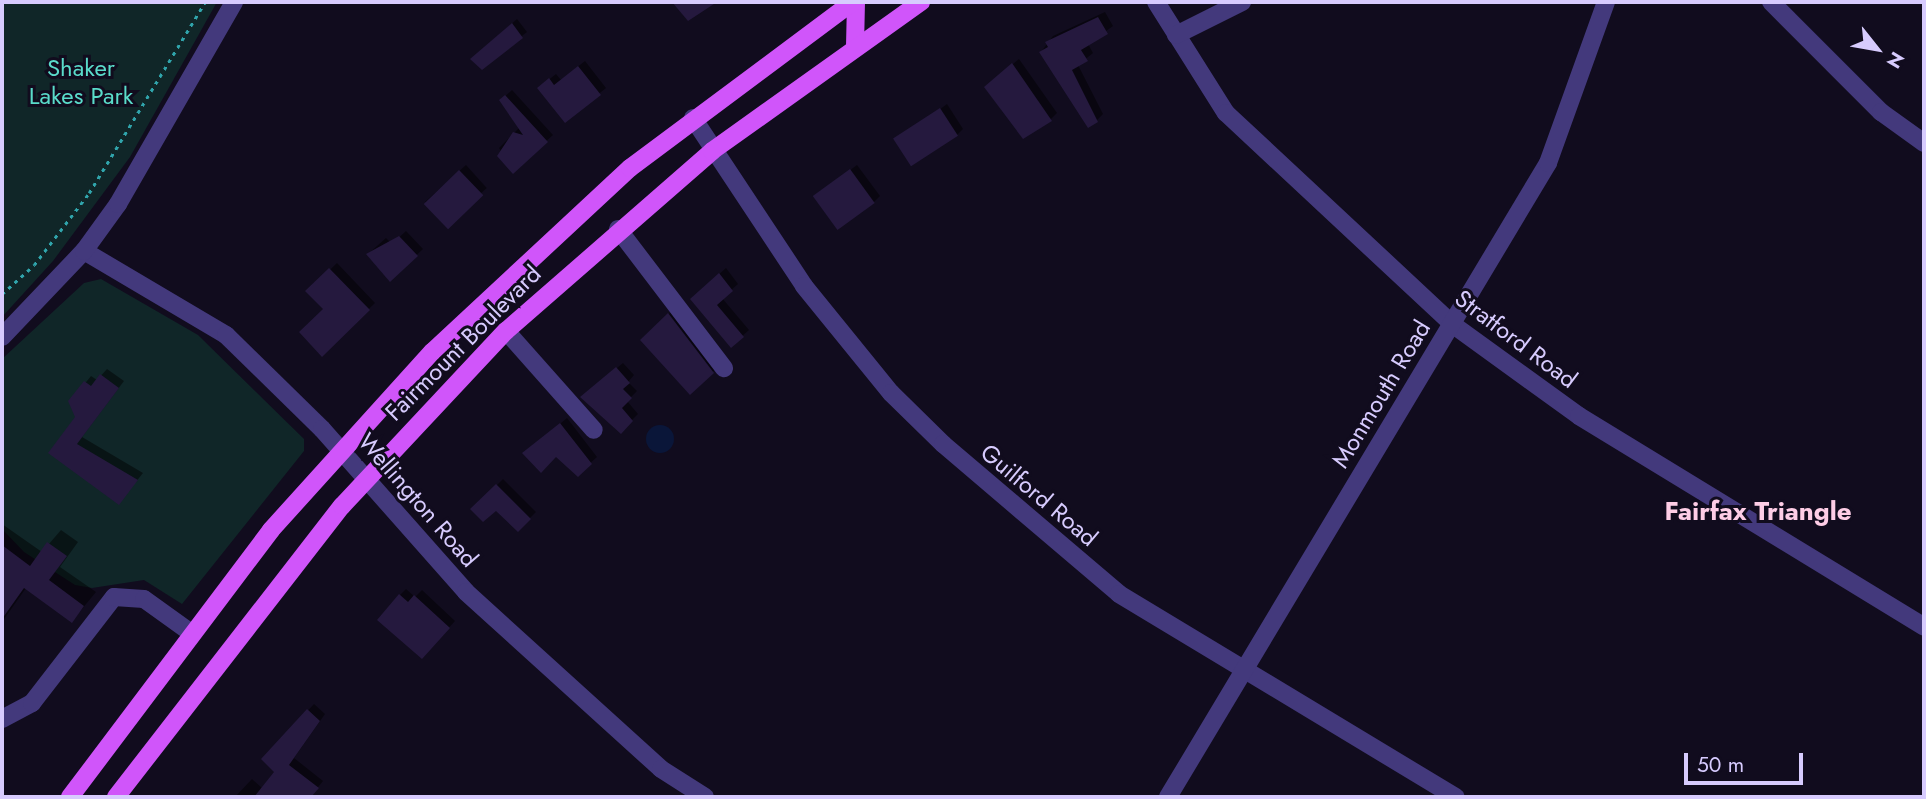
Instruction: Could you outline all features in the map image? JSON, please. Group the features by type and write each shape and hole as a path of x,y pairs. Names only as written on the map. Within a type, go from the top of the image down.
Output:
{"main road":[{"path":"855,2 855,46"},
{"name":"Fairmount Boulevard","path":"70,797 190,632 340,449 524,262 693,118 855,2"},
{"name":"Fairmount Boulevard","path":"116,797 251,616 366,478 506,331 618,229 712,151 855,46 921,2"}],"street":[{"path":"2,337 84,251 149,155 234,2"},
{"name":"Stratford Road","path":"1156,2 1226,113 1452,324 1579,416 1924,627"},
{"name":"Monmouth Road","path":"1168,797 1548,163 1606,2"},
{"path":"1771,2 1881,112 1924,143"},
{"path":"1176,35 1233,3"},
{"name":"Guilford Road","path":"693,118 712,151 804,286 891,393 943,444 1119,594 1456,797"},
{"path":"618,229 724,368"},
{"name":"Wellington Road","path":"84,251 226,335 340,449 466,592 554,677 661,769 705,797"},
{"path":"506,331 594,430"},
{"path":"2,719 32,703 114,597 144,598 190,632"}],"path":[{"path":"2,293 34,265 89,194 205,2"}],"green space":[{"name":"Shaker Lakes Park","path":"2,2 217,2 130,157 53,261 2,317"},
{"path":"101,279 198,335 304,439 304,451 182,604 144,580 92,588 75,585 24,552 2,529 2,359 84,283"}],"water":[{"path":"660,425 670,429 674,439 670,449 660,453 650,449 646,439 650,429"}],"building":[{"path":"672,2 717,2 688,21"},
{"path":"1098,17 1108,34 1081,50 1088,61 1072,70 1098,122 1088,128 1039,52 1048,47 1045,42"},
{"path":"512,23 523,38 482,70 470,59"},
{"path":"1012,63 1052,121 1023,139 984,87"},
{"path":"578,66 601,95 565,123 537,88 549,78 554,85"},
{"path":"505,95 548,142 513,174 497,156 513,132 523,135 499,100"},
{"path":"940,108 958,136 911,166 893,138"},
{"path":"850,169 875,203 837,230 813,196"},
{"path":"459,170 483,195 448,229 424,204"},
{"path":"399,236 418,256 390,282 366,254"},
{"path":"329,268 370,310 322,357 299,332 323,309 305,291"},
{"path":"719,273 733,291 717,305 744,337 731,348 690,299"},
{"path":"668,313 714,373 690,395 640,340"},
{"path":"616,367 630,383 623,389 632,398 622,408 633,421 621,434 580,397"},
{"path":"100,374 119,388 77,444 138,480 119,505 48,453 75,417 68,401 84,381 91,386"},
{"path":"560,423 592,464 578,477 556,457 541,473 522,453"},
{"path":"496,484 531,519 518,532 496,511 483,522 470,509"},
{"path":"47,542 67,556 49,580 84,606 72,623 24,588 2,619 2,545 30,566"},
{"path":"399,594 408,602 414,595 450,628 422,659 377,620"},
{"path":"307,709 320,721 289,765 319,788 311,797 254,797 274,772 261,759"}],"district":[{"name":"Fairfax Triangle","path":"1758,512"}]}
